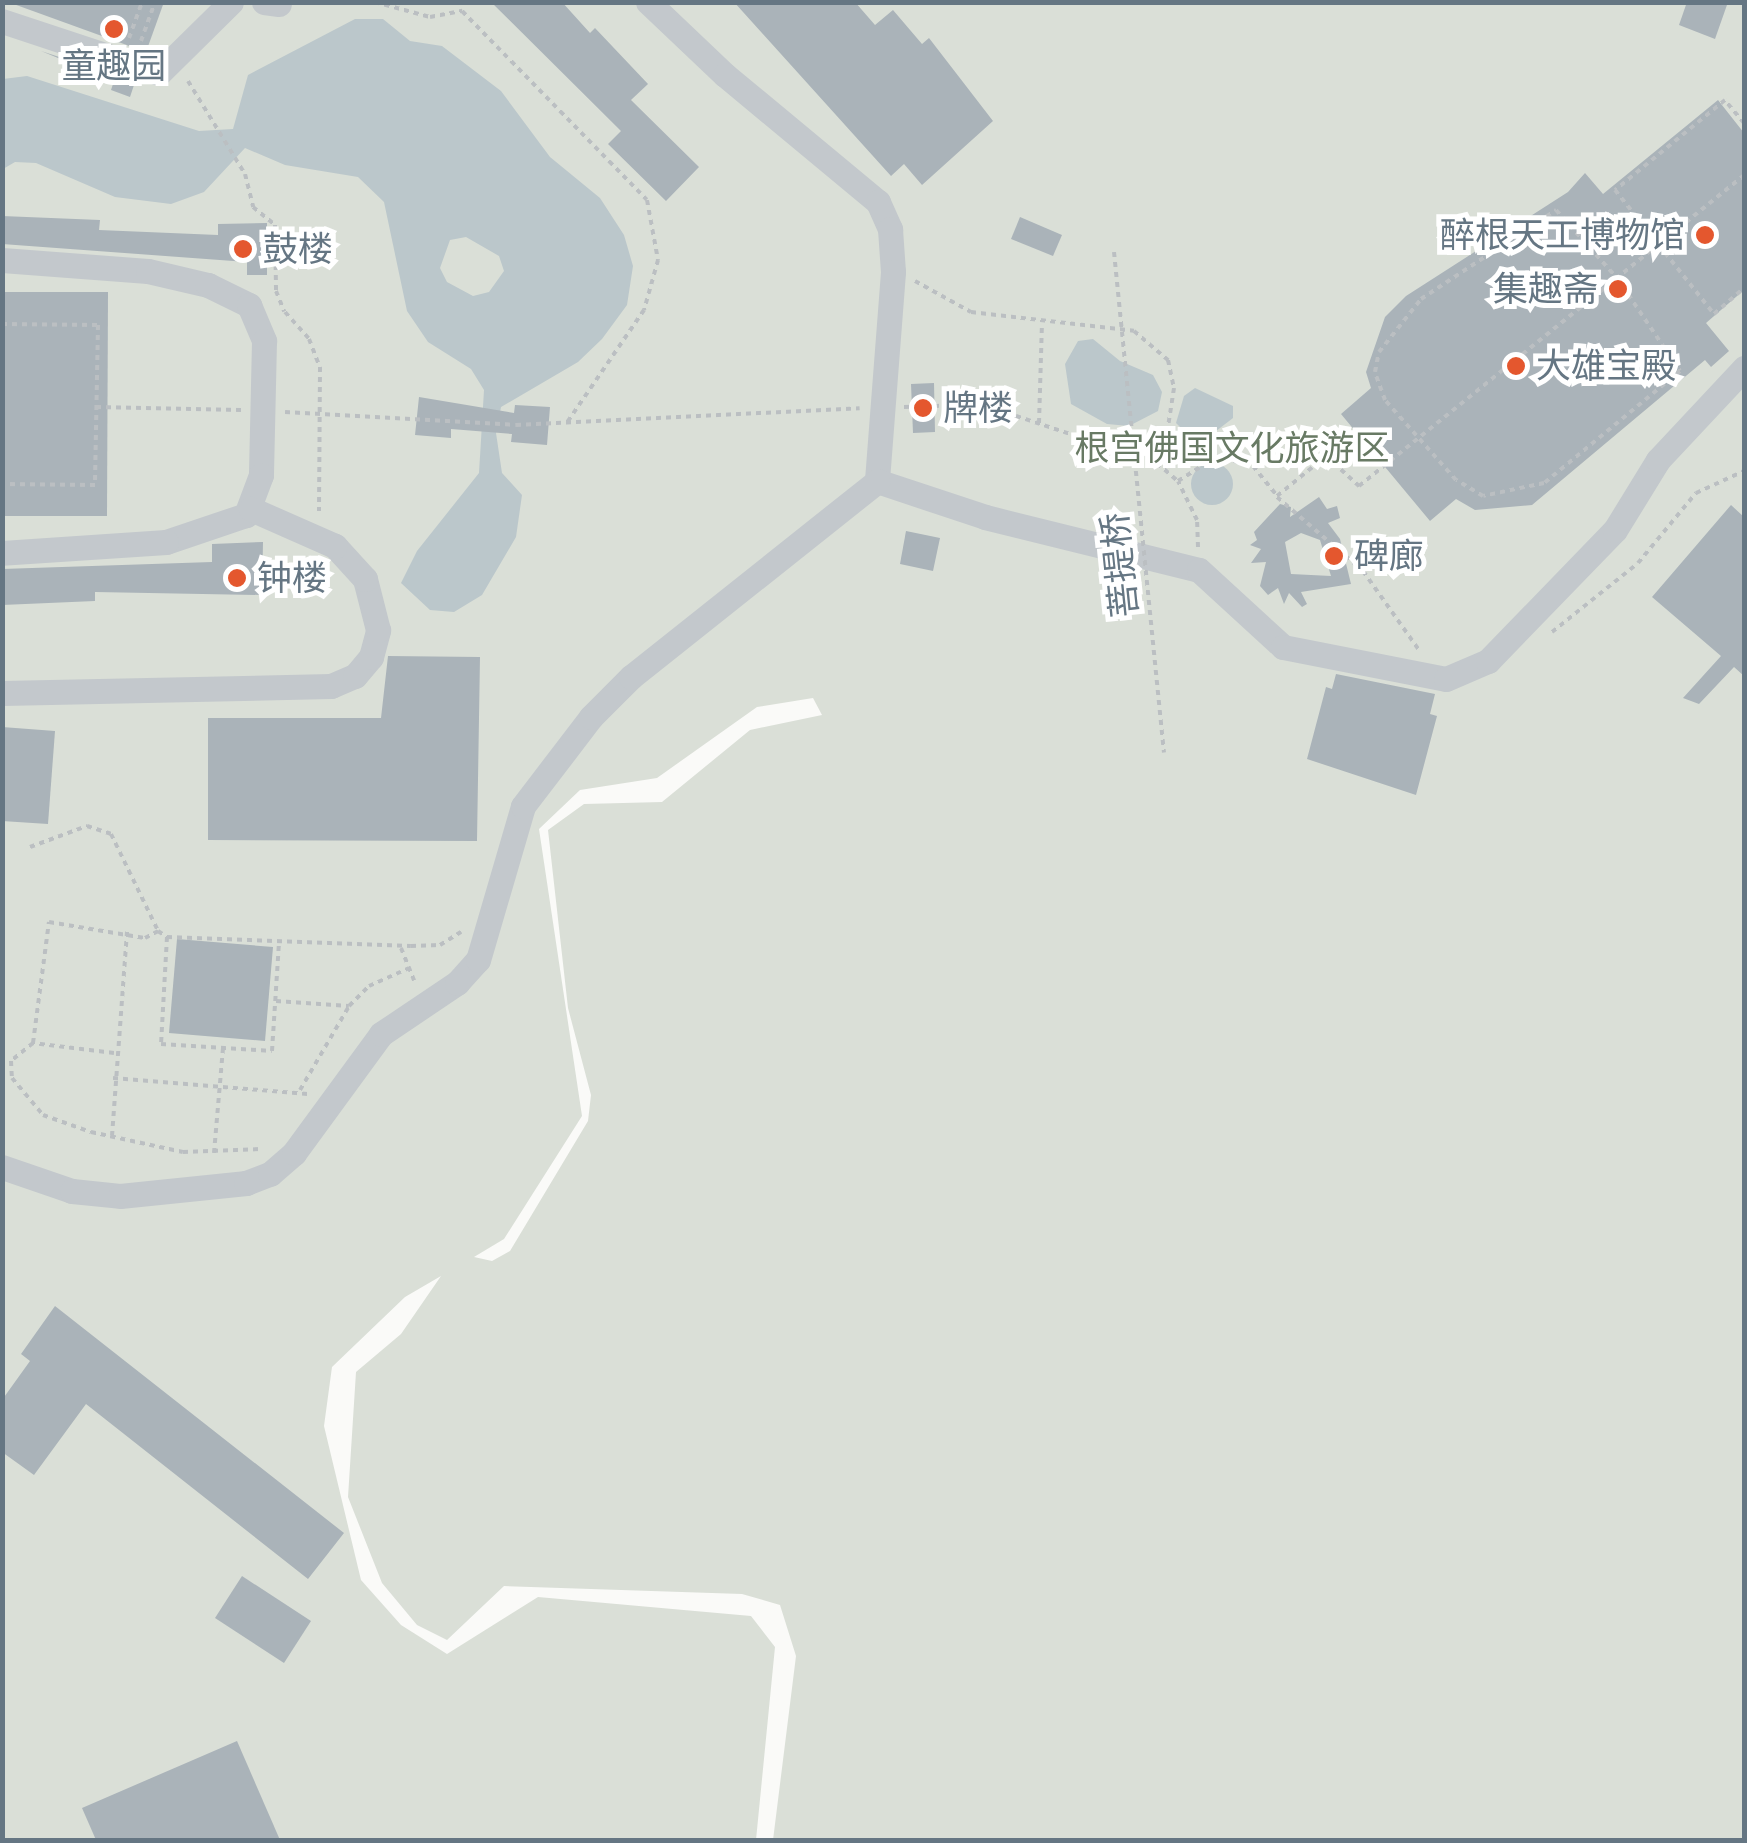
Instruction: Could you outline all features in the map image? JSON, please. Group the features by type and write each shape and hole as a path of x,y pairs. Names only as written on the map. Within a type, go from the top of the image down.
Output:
{"lane":[{"path":"2,21 145,71 163,72 174,64 209,18 232,2"},
{"path":"2,1167 72,1191 180,1192 246,1184 270,1174 300,1145 381,1034 478,960 488,911 523,806 591,718 631,677 877,481 893,272 890,229 878,202 648,2"},
{"path":"2,260 160,273 208,285 249,305 264,341 262,466 251,509 227,526 166,542 2,553"},
{"path":"877,481 985,516 1199,570 1283,647 1446,679 1488,661 1616,530 1658,460 1744,368"},
{"path":"2,693 348,680 372,658 376,602 345,554 251,509"}],"path":[{"path":"129,38 142,2"},
{"path":"112,32 140,42 154,2"},
{"path":"374,2 430,17 462,12 647,200 658,260 644,310 566,424"},
{"path":"174,64 212,112 246,174 253,207 276,225 276,291 284,311 308,339 320,367 319,512 310,534"},
{"path":"1744,119 1725,100 1615,190 1714,314 1744,288"},
{"path":"1277,496 1326,456 1359,486 1744,175"},
{"path":"1556,210 1616,278 1680,371 1544,483 1483,496 1456,480 1385,400 1375,372 1395,326 1421,299 1556,210"},
{"name":"菩提桥","path":"1114,252 1164,753"},
{"path":"893,272 970,312 1042,324 1090,321 1134,331 1161,350 1174,388 1167,433 1184,448 1253,466 1277,496 1363,571 1393,621 1446,679"},
{"path":"249,305 284,311"},
{"path":"2,324 98,325 95,486 2,484"},
{"path":"1039,423 1042,324"},
{"path":"448,420 566,424 963,406 1039,423 1063,437 1158,463 1178,482 1197,520 1199,570"},
{"path":"1178,482 1216,457"},
{"path":"1540,643 1638,562 1696,494 1744,471"},
{"path":"30,848 87,826 111,834 158,931 167,937 279,942 376,940 400,946 440,945 488,911"},
{"path":"158,931 144,938 127,931 50,922 33,1043 10,1061 26,1098 43,1115 112,1136 214,1152 300,1145"},
{"path":"112,1136 114,1053 127,931"},
{"path":"167,937 161,1044 272,1051 279,942"},
{"path":"400,946 423,1004"},
{"path":"300,1090 349,1006 369,986 409,968"},
{"path":"276,1001 349,1006"},
{"path":"33,1043 114,1053"},
{"path":"214,1152 223,1048"},
{"path":"113,1078 300,1090 324,1112"}],"green space":[{"name":"根宫佛国文化旅游区","path":"3,3 1744,3 1744,1840 773,1840 796,1656 780,1605 742,1594 504,1586 447,1640 417,1625 382,1583 348,1497 356,1372 401,1334 441,1276 405,1297 332,1367 324,1426 361,1580 401,1625 447,1654 538,1597 751,1616 775,1647 756,1840 3,1840","holes":["813,698 822,715 750,730 662,802 584,804 548,830 568,1008 591,1095 588,1121 510,1251 492,1261 474,1257 504,1239 582,1116 539,829 580,790 657,778 757,707"]}],"shaded area":[{"path":"355,19 383,19 410,41 442,46 501,91 550,157 600,198 624,235 633,266 627,305 602,339 578,362 501,407 496,433 502,473 522,495 516,537 482,595 454,612 430,610 401,583 417,551 479,473 484,390 471,369 428,342 407,311 384,202 358,177 285,165 245,148 204,192 171,204 115,197 36,163 15,162 3,169 3,79 27,76 199,131 233,129 248,75","holes":["466,237 499,256 504,271 489,292 473,296 447,282 440,268 450,240"]},
{"path":"1093,339 1120,361 1153,375 1162,392 1158,411 1129,426 1107,424 1071,404 1065,364 1078,341"},
{"path":"1195,388 1233,406 1233,418 1207,438 1189,436 1176,423 1184,396"},
{"path":"1212,463 1227,469 1233,484 1227,499 1212,505 1197,499 1191,484 1197,469"}],"building":[{"name":"童趣园","path":"8,2 164,2 146,52"},
{"path":"491,2 562,2 590,33 595,28 648,84 631,100 699,167 666,201 608,144 621,131"},
{"path":"734,2 855,2 875,25 893,10 922,44 929,38 993,121 922,185 904,164 891,176"},
{"path":"1687,2 1728,2 1715,39 1679,25"},
{"path":"41,51 135,82 130,97 111,90 114,81"},
{"path":"1718,100 1744,133 1744,290 1706,323 1729,351 1711,367 1705,360 1532,505 1475,510 1456,499 1430,521 1341,414 1371,388 1366,372 1385,317 1406,296 1568,192 1585,173 1603,194"},
{"path":"2,216 100,220 99,230 218,235 218,224 267,223 267,275 247,275 247,262 2,244"},
{"path":"1020,217 1062,235 1053,256 1011,239"},
{"path":"2,292 108,292 107,516 2,516"},
{"name":"牌楼","path":"934,383 935,432 913,433 911,384"},
{"path":"419,397 514,413 515,405 550,407 547,445 511,442 512,434 451,429 451,438 415,435"},
{"path":"1319,497 1327,509 1337,506 1340,518 1328,523 1340,539 1351,584 1301,592 1307,604 1302,607 1289,593 1284,604 1278,588 1268,595 1260,586 1266,562 1251,563 1261,549 1250,545 1257,540 1254,532 1280,504 1291,507 1290,517","holes":["1301,533 1320,540 1331,576 1291,574 1285,542"]},
{"path":"1731,505 1744,517 1744,676 1734,667 1699,704 1683,698 1721,656 1652,597"},
{"path":"906,531 940,538 933,571 900,564"},
{"path":"263,542 262,595 95,592 95,601 2,605 2,569 212,562 212,544"},
{"path":"388,656 480,657 477,841 208,840 208,718 381,718"},
{"path":"1336,674 1435,694 1430,714 1437,716 1416,795 1307,759 1326,687 1332,689"},
{"path":"2,727 55,731 48,824 2,821"},
{"path":"177,939 273,947 265,1041 169,1033"},
{"path":"55,1306 344,1533 308,1579 86,1404 34,1475 2,1452 2,1400 30,1361 21,1354"},
{"path":"242,1576 311,1621 284,1663 215,1618"},
{"path":"237,1741 280,1840 96,1840 82,1808"}],"place":[{"name":"童趣园","path":"114,29"},
{"name":"醉根天工博物馆","path":"1705,235"},
{"name":"鼓楼","path":"243,249"},
{"name":"集趣斋","path":"1618,289"},
{"name":"大雄宝殿","path":"1516,366"},
{"name":"牌楼","path":"923,408"},
{"name":"碑廊","path":"1334,556"},
{"name":"钟楼","path":"237,578"}]}
